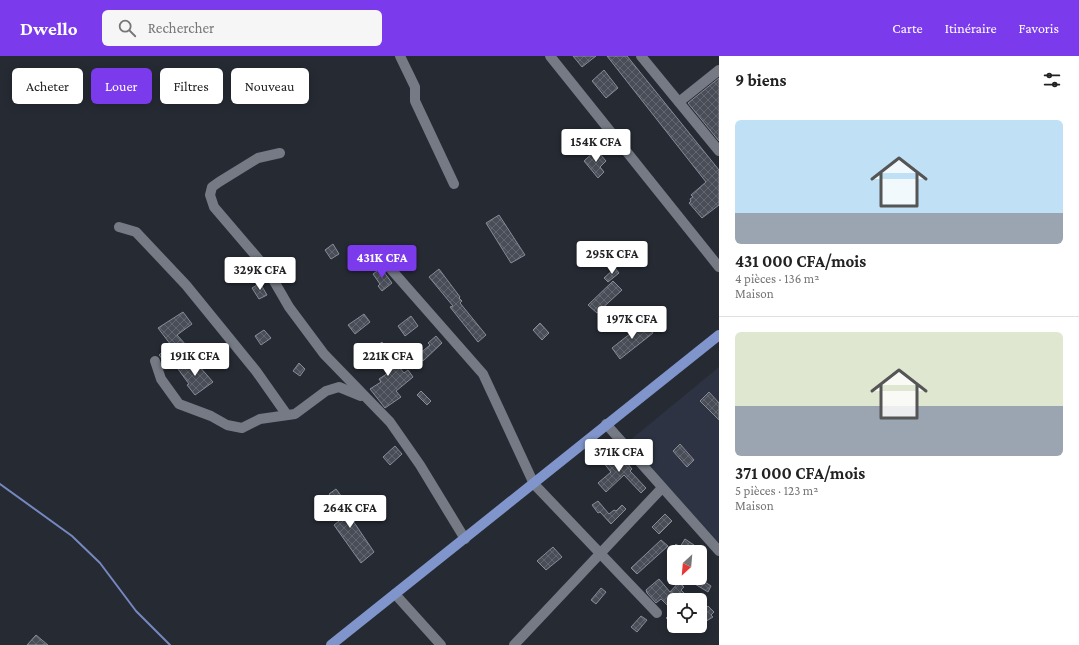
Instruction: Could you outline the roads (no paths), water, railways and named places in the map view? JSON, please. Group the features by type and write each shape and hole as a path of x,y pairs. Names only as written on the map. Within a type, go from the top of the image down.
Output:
{"main road":[{"path":"331,645 719,335"}],"street":[{"path":"400,56 415,87 415,101 454,184"},
{"path":"550,56 716,256 719,267"},
{"path":"641,56 719,151"},
{"path":"679,102 719,70"},
{"path":"280,153 258,158 212,187 210,196 214,207 267,269 289,307 324,354 390,422 407,446 465,539"},
{"path":"119,227 136,232 186,285 256,371 287,415"},
{"path":"382,259 483,374 534,484 657,614"},
{"path":"155,361 161,379 179,404 210,416 227,425 242,428 260,419 295,414 326,391 339,387 355,393 369,401"},
{"path":"606,424 719,551"},
{"path":"514,645 662,488"},
{"path":"395,594 441,645"}],"waterway":[{"path":"0,484 72,536 100,563 136,611 170,645"}]}
